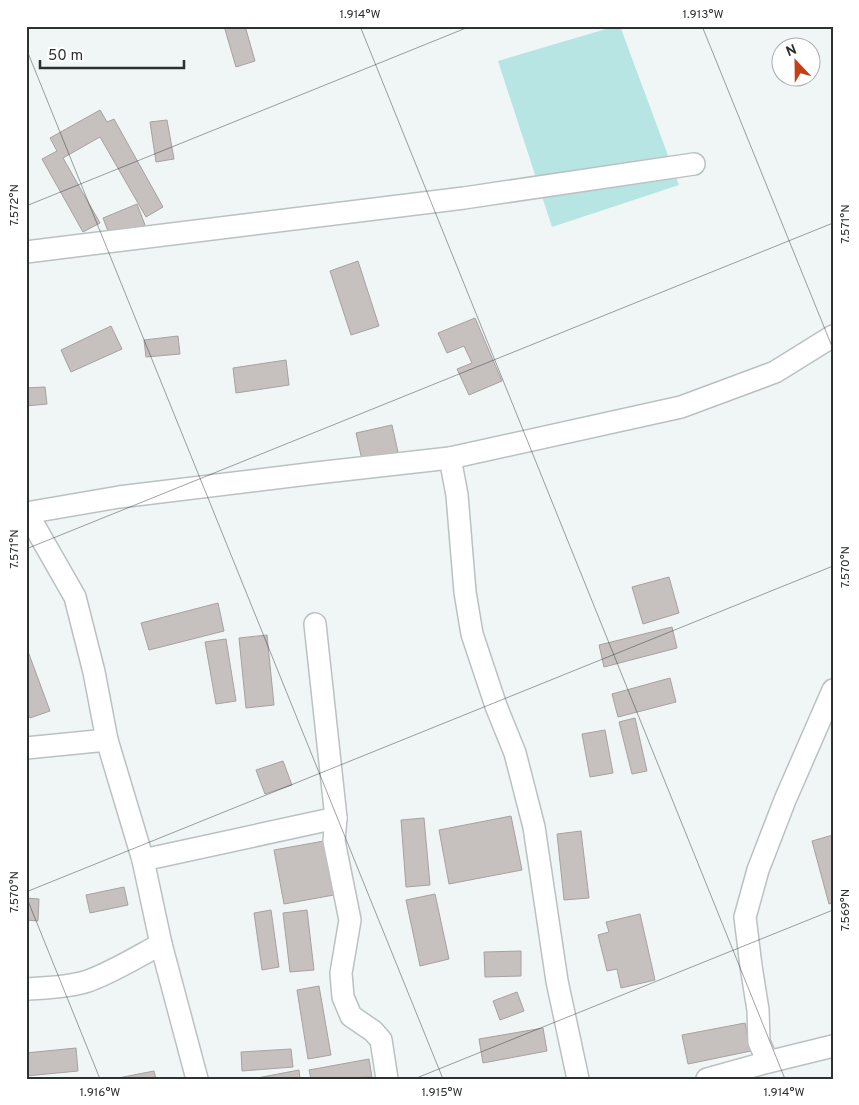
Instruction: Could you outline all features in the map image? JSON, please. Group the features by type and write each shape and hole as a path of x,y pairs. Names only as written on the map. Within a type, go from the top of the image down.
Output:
{"street":[{"path":"26,252 464,198 694,164"},
{"path":"197,1079 161,944 143,860 107,740 94,672 74,597 27,513 119,498 450,458 681,407 775,372 833,336"},
{"path":"450,458 457,495 465,592 472,634 496,706 515,753 534,827 557,981 578,1079"},
{"path":"315,624 336,818 334,841 350,920 341,972 343,997 351,1016 373,1031 381,1040 387,1079"},
{"path":"768,1062 759,1042 758,1010 750,966 746,917 758,870 786,800 823,735 833,690"},
{"path":"26,748 107,740"},
{"path":"143,860 336,818"},
{"path":"26,989 50,988 87,981 161,944"},
{"path":"707,1079 833,1046"}],"shaded area":[{"path":"620,26 679,185 552,227 498,61"}],"building":[{"path":"224,26 245,26 255,61 236,67"},
{"path":"100,110 107,122 114,119 163,207 146,217 100,137 63,158 100,223 83,232 42,159 57,151 50,138"},
{"path":"167,120 174,159 156,162 150,122"},
{"path":"137,204 145,225 111,239 103,218"},
{"path":"358,261 379,326 351,335 330,271"},
{"path":"475,318 502,381 469,395 457,369 472,363 464,346 447,353 438,333"},
{"path":"111,326 122,349 71,372 61,350"},
{"path":"178,336 180,354 146,357 144,340"},
{"path":"286,360 289,385 236,393 233,368"},
{"path":"45,387 47,404 26,406 26,388"},
{"path":"392,425 398,452 362,460 356,433"},
{"path":"669,577 679,613 643,624 632,587"},
{"path":"218,603 224,631 149,650 141,623"},
{"path":"672,627 677,648 604,667 599,645"},
{"path":"267,635 274,705 246,708 239,638"},
{"path":"226,639 236,701 216,704 205,642"},
{"path":"26,646 50,711 30,718 26,708"},
{"path":"670,678 676,702 618,717 612,694"},
{"path":"635,718 647,771 632,774 619,722"},
{"path":"605,730 613,773 590,777 582,734"},
{"path":"283,761 292,785 265,794 256,770"},
{"path":"511,816 522,870 449,884 439,830"},
{"path":"424,818 430,885 406,887 401,820"},
{"path":"581,831 589,898 564,900 557,834"},
{"path":"833,835 833,903 829,904 812,841"},
{"path":"324,841 334,895 284,904 274,850"},
{"path":"124,887 128,905 90,913 86,895"},
{"path":"435,894 449,959 420,966 406,900"},
{"path":"26,898 39,899 38,921 26,920"},
{"path":"271,910 279,967 262,970 254,913"},
{"path":"307,910 314,970 290,972 283,913"},
{"path":"640,914 655,980 621,988 617,969 607,971 598,935 609,932 606,922"},
{"path":"521,951 521,976 485,977 484,952"},
{"path":"319,986 331,1055 308,1059 297,990"},
{"path":"517,992 524,1011 500,1020 493,1001"},
{"path":"745,1023 751,1051 688,1064 682,1035"},
{"path":"543,1028 547,1051 483,1063 479,1039"},
{"path":"76,1048 78,1071 26,1076 26,1053"},
{"path":"291,1049 293,1067 242,1071 241,1052"},
{"path":"369,1059 372,1077 311,1079 309,1070"},
{"path":"299,1070 300,1079 252,1079"},
{"path":"154,1071 156,1079 113,1079"}]}
